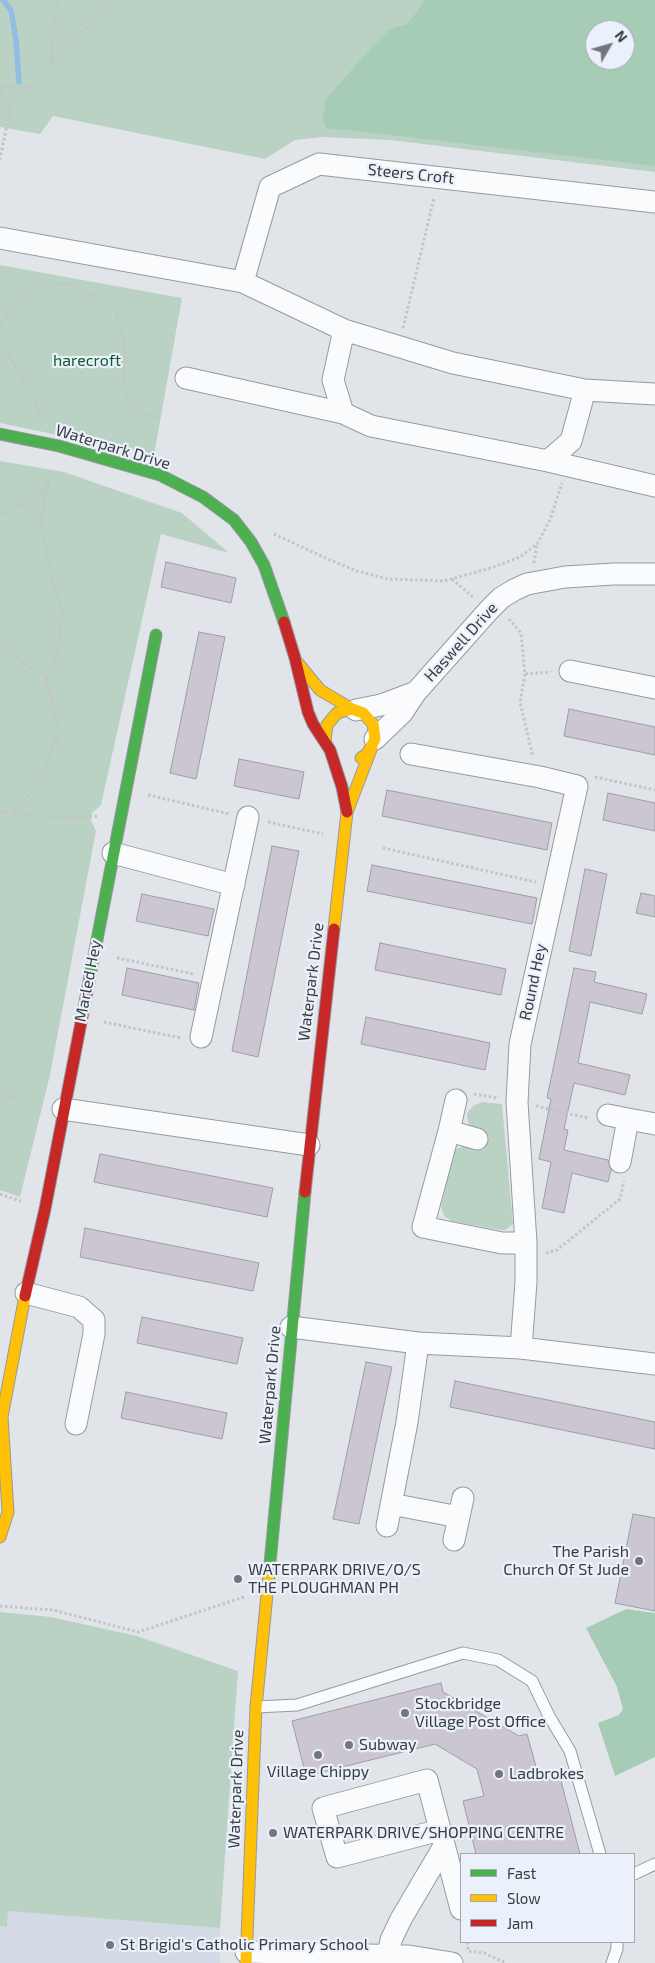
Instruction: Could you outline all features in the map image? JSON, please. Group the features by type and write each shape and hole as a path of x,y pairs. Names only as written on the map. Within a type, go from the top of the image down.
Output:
{"street":[{"name":"Steers Croft","path":"243,282 270,187 319,164 655,202"},
{"path":"0,238 243,282 344,330 453,363 586,390 655,394"},
{"path":"343,413 333,380 344,330"},
{"path":"186,378 343,413 371,426 557,463 655,486"},
{"path":"557,463 571,441 586,390"},
{"name":"Waterpark Drive","path":"0,434 59,446 160,475 203,497 234,520 251,542 264,564 295,658 312,724 328,745 348,760 360,758 367,754 374,743"},
{"name":"Haswell Drive","path":"374,743 402,713 416,692 490,610 501,598 514,590 535,582 565,577 655,574"},
{"name":"Marled Hey","path":"0,1537 8,1512 2,1417 26,1293 45,1209 156,636"},
{"name":"Waterpark Drive","path":"246,1958 256,1707 309,1145 347,812 374,743 375,731 369,718 320,690 295,658"},
{"path":"570,671 655,688"},
{"name":"Haswell Drive","path":"354,710 381,705 416,692"},
{"path":"328,745 326,725 331,718 344,710 354,710"},
{"name":"Waterpark Drive","path":"328,745 342,787 347,812"},
{"path":"411,754 540,777 576,786"},
{"name":"Round Hey","path":"521,1348 526,1282 526,1251 517,1102 520,1044 576,786"},
{"path":"201,1037 248,818"},
{"path":"113,853 234,885"},
{"path":"456,1100 424,1227 502,1243 526,1251"},
{"path":"63,1109 309,1145"},
{"path":"620,1162 618,1117 655,1124"},
{"path":"449,1131 477,1139"},
{"path":"26,1293 79,1307 94,1320 94,1334 76,1424"},
{"path":"291,1327 418,1343 521,1348 655,1364"},
{"path":"387,1526 407,1422 418,1343"},
{"path":"391,1504 461,1508 454,1540"},
{"path":"442,1838 337,1857 323,1808 427,1780 460,1905"},
{"path":"398,1955 391,1940 442,1838"},
{"path":"246,1958 352,1959 398,1955 452,1963"}],"lane":[{"path":"256,1707 297,1705 463,1652 498,1660 532,1680 549,1716 570,1751 600,1853"},
{"path":"635,1874 655,1864"},
{"path":"612,1963 617,1943"}],"path":[{"path":"51,64 54,21 58,0"},
{"path":"0,160 10,108 39,80 76,37 119,0"},
{"path":"0,85 23,88 31,86"},
{"path":"0,90 10,108"},
{"path":"399,346 439,178"},
{"path":"0,333 5,317 20,296 43,285 68,284 95,295 116,312 123,336 126,362 124,380 128,400 146,414 160,419"},
{"path":"0,339 39,409 40,424"},
{"path":"46,678 53,666 58,649 62,613 49,567 41,523 46,488 59,446"},
{"path":"268,530 283,539 357,571 388,579 444,581 491,568 520,557 537,544 550,520 561,488 557,463"},
{"path":"0,515 29,502 46,488"},
{"path":"451,579 490,610 507,618 521,633 525,674 520,702 532,756 540,777"},
{"path":"0,650 6,651 46,678 59,733 39,782 12,814"},
{"path":"525,674 570,671"},
{"path":"576,786 578,773 655,790"},
{"path":"0,812 71,818 120,815"},
{"path":"383,848 554,886"},
{"path":"93,954 214,979"},
{"path":"81,1017 192,1040 201,1037"},
{"path":"0,1090 18,1101 63,1109"},
{"path":"526,1251 557,1250 620,1199 626,1174 620,1162"},
{"path":"0,1606 53,1610 138,1632 268,1589"},
{"path":"467,1943 468,1951 484,1953 506,1963"}],"shaded area":[{"name":"St Brigid's Catholic Primary School","path":"8,1911 220,1928 220,1963 0,1963 0,1926 7,1927"}],"green space":[{"path":"0,0 655,0 655,172 390,140 323,137 295,140 265,159 53,116 40,134 0,127"},
{"path":"424,0 655,0 655,166 327,129 322,118 327,98 390,29 407,24"},
{"name":"harecroft","path":"0,265 182,298 154,455 0,423"},
{"path":"0,461 64,472 182,513 229,553 161,534 101,805 92,813 91,821 96,831 50,1075 20,1197 0,1190"},
{"path":"482,1102 502,1104 513,1224 505,1230 452,1221 444,1216 441,1207 453,1152 464,1146 472,1127 468,1123 467,1113 473,1106"},
{"path":"626,1609 655,1613 655,1757 615,1776 598,1723 619,1715 623,1709 617,1687 586,1628"},
{"path":"0,1612 51,1617 137,1636 238,1671 220,1928 8,1911 7,1927 0,1926"}],"building":[{"path":"166,562 236,578 231,603 161,587"},
{"path":"199,632 225,637 196,779 170,773"},
{"path":"569,709 655,727 655,755 564,736"},
{"path":"239,759 304,772 299,799 234,786"},
{"path":"387,790 552,823 547,850 382,816"},
{"path":"608,793 655,803 655,831 603,820"},
{"path":"272,846 299,851 258,1057 232,1051"},
{"path":"372,865 537,898 532,924 367,891"},
{"path":"585,869 607,874 591,956 569,951"},
{"path":"641,893 655,896 655,917 636,913"},
{"path":"142,894 214,909 208,936 136,921"},
{"path":"380,943 506,969 501,995 375,970"},
{"path":"127,968 199,983 194,1010 122,995"},
{"path":"574,968 596,972 594,982 647,994 642,1014 590,1002 578,1063 630,1075 625,1095 574,1083 564,1129 568,1130 564,1150 608,1160 611,1170 608,1182 572,1173 564,1213 542,1208 551,1162 539,1159 551,1099 547,1098"},
{"path":"366,1017 490,1043 485,1070 361,1044"},
{"path":"100,1154 273,1188 267,1217 94,1182"},
{"path":"85,1228 259,1263 253,1291 80,1257"},
{"path":"142,1317 243,1338 237,1364 137,1343"},
{"path":"366,1362 392,1367 359,1524 333,1519"},
{"path":"455,1381 655,1422 655,1449 450,1407"},
{"path":"126,1392 227,1413 222,1439 121,1418"},
{"name":"The Parish Church Of St Jude","path":"633,1514 655,1518 655,1611 615,1603"},
{"path":"441,1683 443,1692 519,1736 527,1734 540,1781 560,1777 580,1853 476,1853 463,1801 484,1796 477,1769 435,1744 306,1776 292,1721"}],"waterway":[{"path":"3,0 11,10 16,40 19,82"}],"traffic: fast":[{"path":"0,434 59,446 160,475 203,497 234,520 251,542 264,565 284,622"},
{"path":"90,976 156,635"},
{"path":"269,1574 305,1192"}],"traffic: slow":[{"path":"297,662 320,690 352,709"},
{"path":"325,741 327,725 337,713 352,709 363,713 373,724 375,739 367,754 361,758"},
{"path":"334,929 347,812 372,747"},
{"path":"0,1537 8,1512 2,1417 25,1296"},
{"path":"246,1963 256,1707 269,1574"}],"traffic: jam":[{"path":"284,622 308,712 313,724 330,750 342,787 347,812"},
{"path":"305,1192 334,929"},
{"path":"25,1296 45,1209 90,976"}],"place":[{"name":"The Parish Church Of St Jude","path":"639,1561"},
{"name":"WATERPARK DRIVE/O/S THE PLOUGHMAN PH","path":"238,1579"},
{"name":"Stockbridge Village Post Office","path":"405,1713"},
{"name":"Subway","path":"349,1745"},
{"name":"Village Chippy","path":"318,1755"},
{"name":"Ladbrokes","path":"499,1774"},
{"name":"WATERPARK DRIVE/SHOPPING CENTRE","path":"273,1833"},
{"name":"St Brigid's Catholic Primary School","path":"110,1945"}]}
